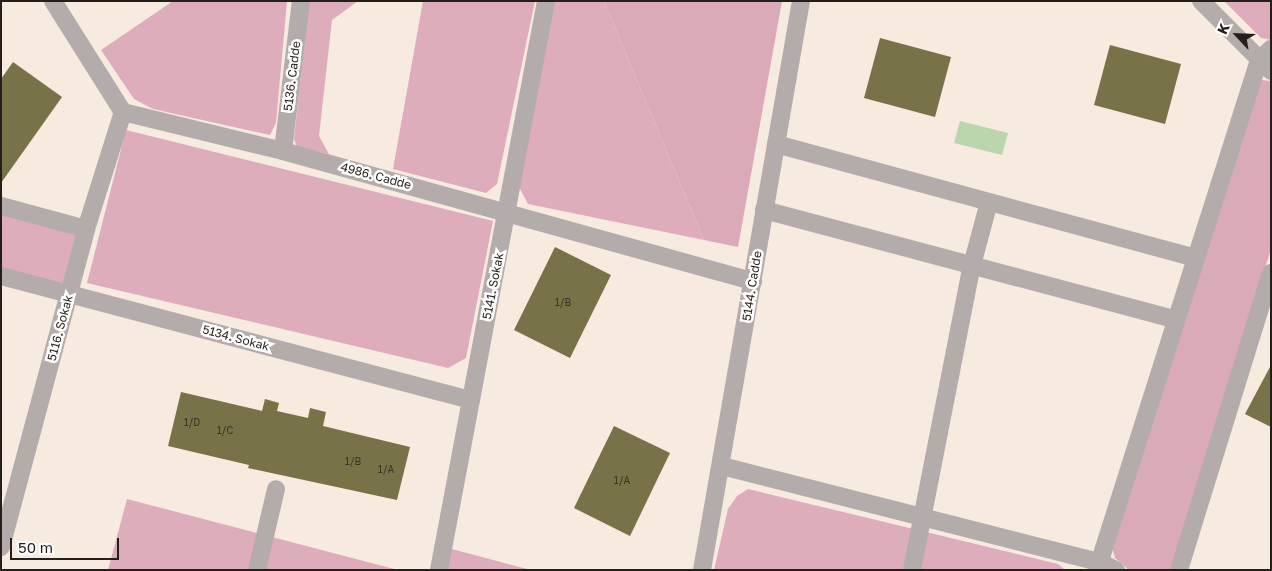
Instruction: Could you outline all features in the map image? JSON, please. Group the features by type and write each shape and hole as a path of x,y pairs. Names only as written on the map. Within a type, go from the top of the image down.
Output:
{"street":[{"path":"53,1 123,112"},
{"name":"5136. Cadde","path":"283,151 301,1"},
{"name":"5141. Sokak","path":"438,570 508,211 546,1"},
{"name":"5144. Cadde","path":"702,570 722,466 801,1"},
{"path":"1098,566 1195,258 1267,60 1201,1"},
{"name":"4986. Cadde","path":"123,112 283,151 508,211 753,281"},
{"name":"5116. Sokak","path":"1,547 86,229 123,112"},
{"path":"776,144 1195,258"},
{"path":"912,570 972,265 988,202"},
{"path":"1,206 86,229"},
{"path":"764,210 1175,319"},
{"path":"1179,570 1271,273"},
{"name":"5134. Sokak","path":"1,276 471,400"},
{"path":"722,466 1116,570"},
{"path":"257,570 276,489"}],"shaded area":[{"path":"173,1 287,1 276,123 270,135 153,109 134,99 101,50"},
{"path":"309,1 358,1 332,20 319,136 329,154 297,147 294,139"},
{"path":"423,1 535,1 497,184 486,193 393,169"},
{"path":"550,1 604,1 704,240 528,204 519,187"},
{"path":"604,1 782,1 738,247 704,240"},
{"path":"1224,1 1271,1 1271,40 1261,38"},
{"path":"1262,80 1271,81 1271,249 1170,570 1129,570 1115,558 1112,547 1256,85"},
{"path":"960,121 1008,133 1002,155 954,143"},
{"path":"126,130 493,221 466,358 448,368 87,283"},
{"path":"1,213 76,233 62,285 1,269"},
{"path":"748,489 1058,564 1065,570 714,570 728,509 737,496"},
{"path":"127,499 261,534 252,570 108,570"},
{"path":"272,537 398,570 264,570"},
{"path":"448,548 531,570 444,570"}],"building":[{"path":"880,38 951,57 935,117 864,98"},
{"path":"1110,45 1181,64 1165,124 1094,105"},
{"path":"13,62 62,97 1,183 1,79"},
{"path":"555,247 611,275 570,358 514,330"},
{"path":"1271,365 1271,427 1245,414"},
{"path":"181,392 262,411 265,399 279,403 277,411 308,418 310,408 326,412 323,426 410,447 397,500 248,468 249,465 168,446"},
{"path":"614,426 670,453 630,536 574,508"}]}
